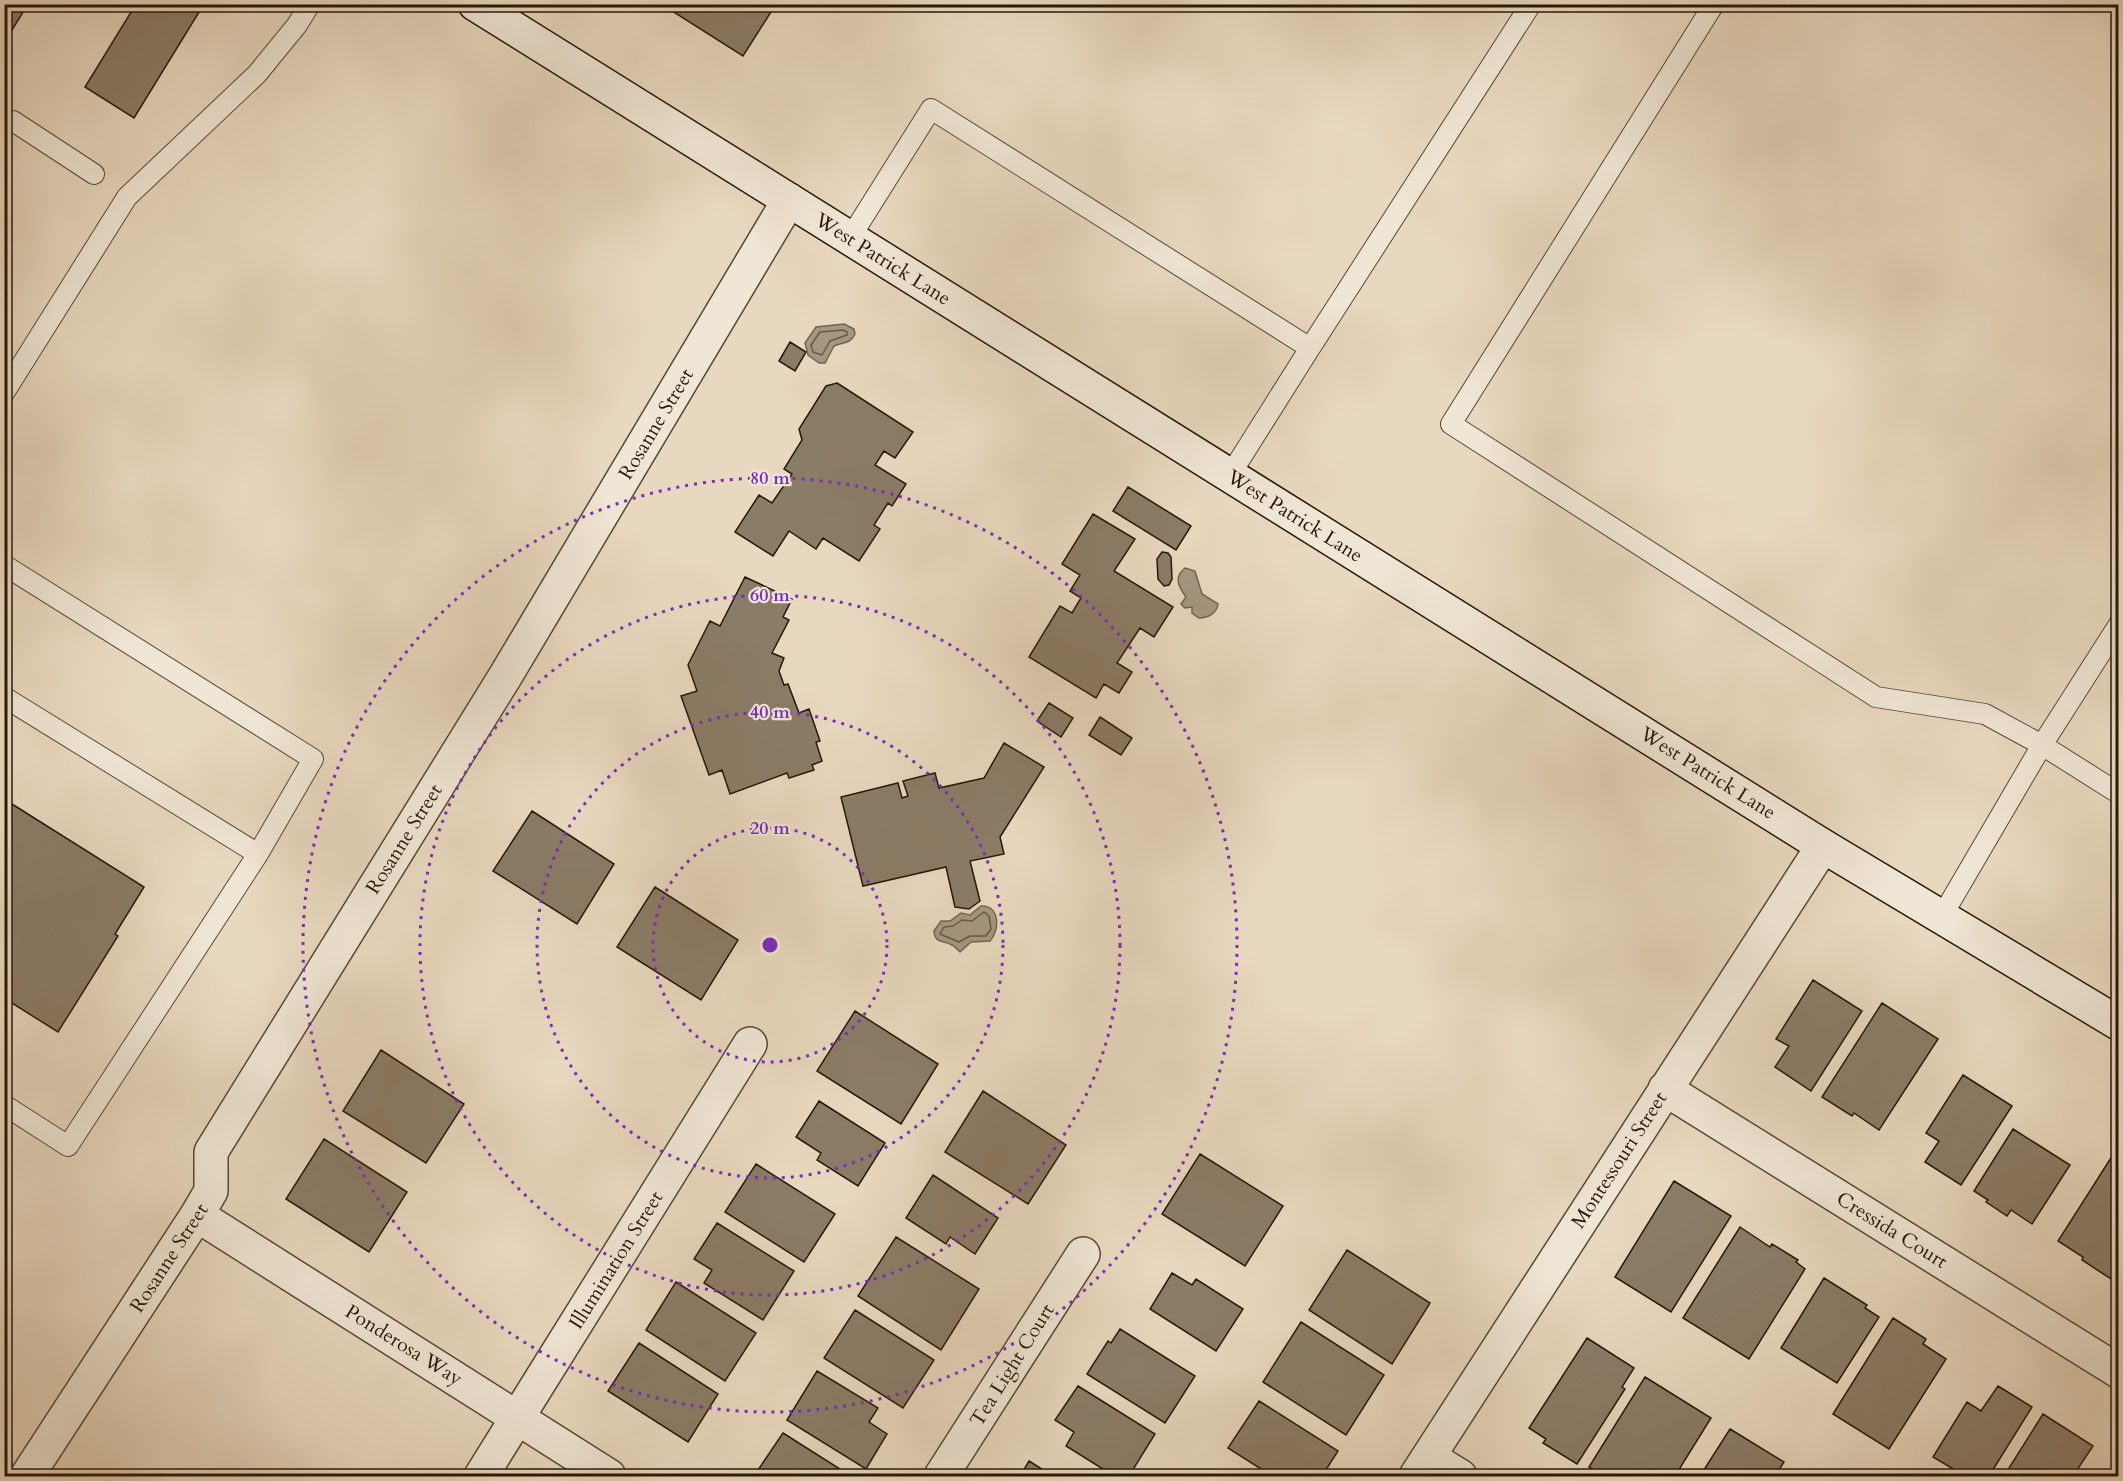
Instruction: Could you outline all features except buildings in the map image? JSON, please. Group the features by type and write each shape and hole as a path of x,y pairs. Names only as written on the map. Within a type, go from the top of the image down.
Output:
{"street":[{"name":"West Patrick Lane","path":"475,4 1823,846 2118,1023"},
{"name":"Rosanne Street","path":"27,1476 198,1215 211,1191 211,1152 506,675 789,200"},
{"name":"Montessouri Street","path":"1423,1467 1823,846"},
{"name":"Illumination Street","path":"482,1476 750,1044"},
{"name":"Cressida Court","path":"1665,1089 2118,1371"},
{"name":"Ponderosa Way","path":"198,1215 609,1476"},
{"name":"Tea Light Court","path":"941,1476 1083,1254"},
{"path":"1423,1467 1460,1476"}],"lane":[{"path":"4,393 127,197 257,74 310,4"},
{"path":"1230,476 1531,4"},
{"path":"1714,4 1450,424 1876,697 1985,714 2042,745 2118,793"},
{"path":"850,238 931,109 1310,348"},
{"path":"13,121 94,174"},
{"path":"4,565 313,759 258,854 68,1146 4,1105"},
{"path":"1942,916 2042,745 2118,626"},
{"path":"4,697 258,854"}],"water":[{"path":"844,324 854,329 855,334 849,341 834,346 825,363 819,363 808,355 805,343 816,327"},
{"path":"1185,568 1195,571 1202,594 1218,604 1216,610 1209,616 1199,618 1192,613 1192,607 1185,608 1181,604 1186,597 1179,586 1178,579"},
{"path":"981,906 987,907 995,914 997,925 990,941 971,942 960,952 953,945 936,938 934,931 941,921 950,921 961,913 970,915"}]}
